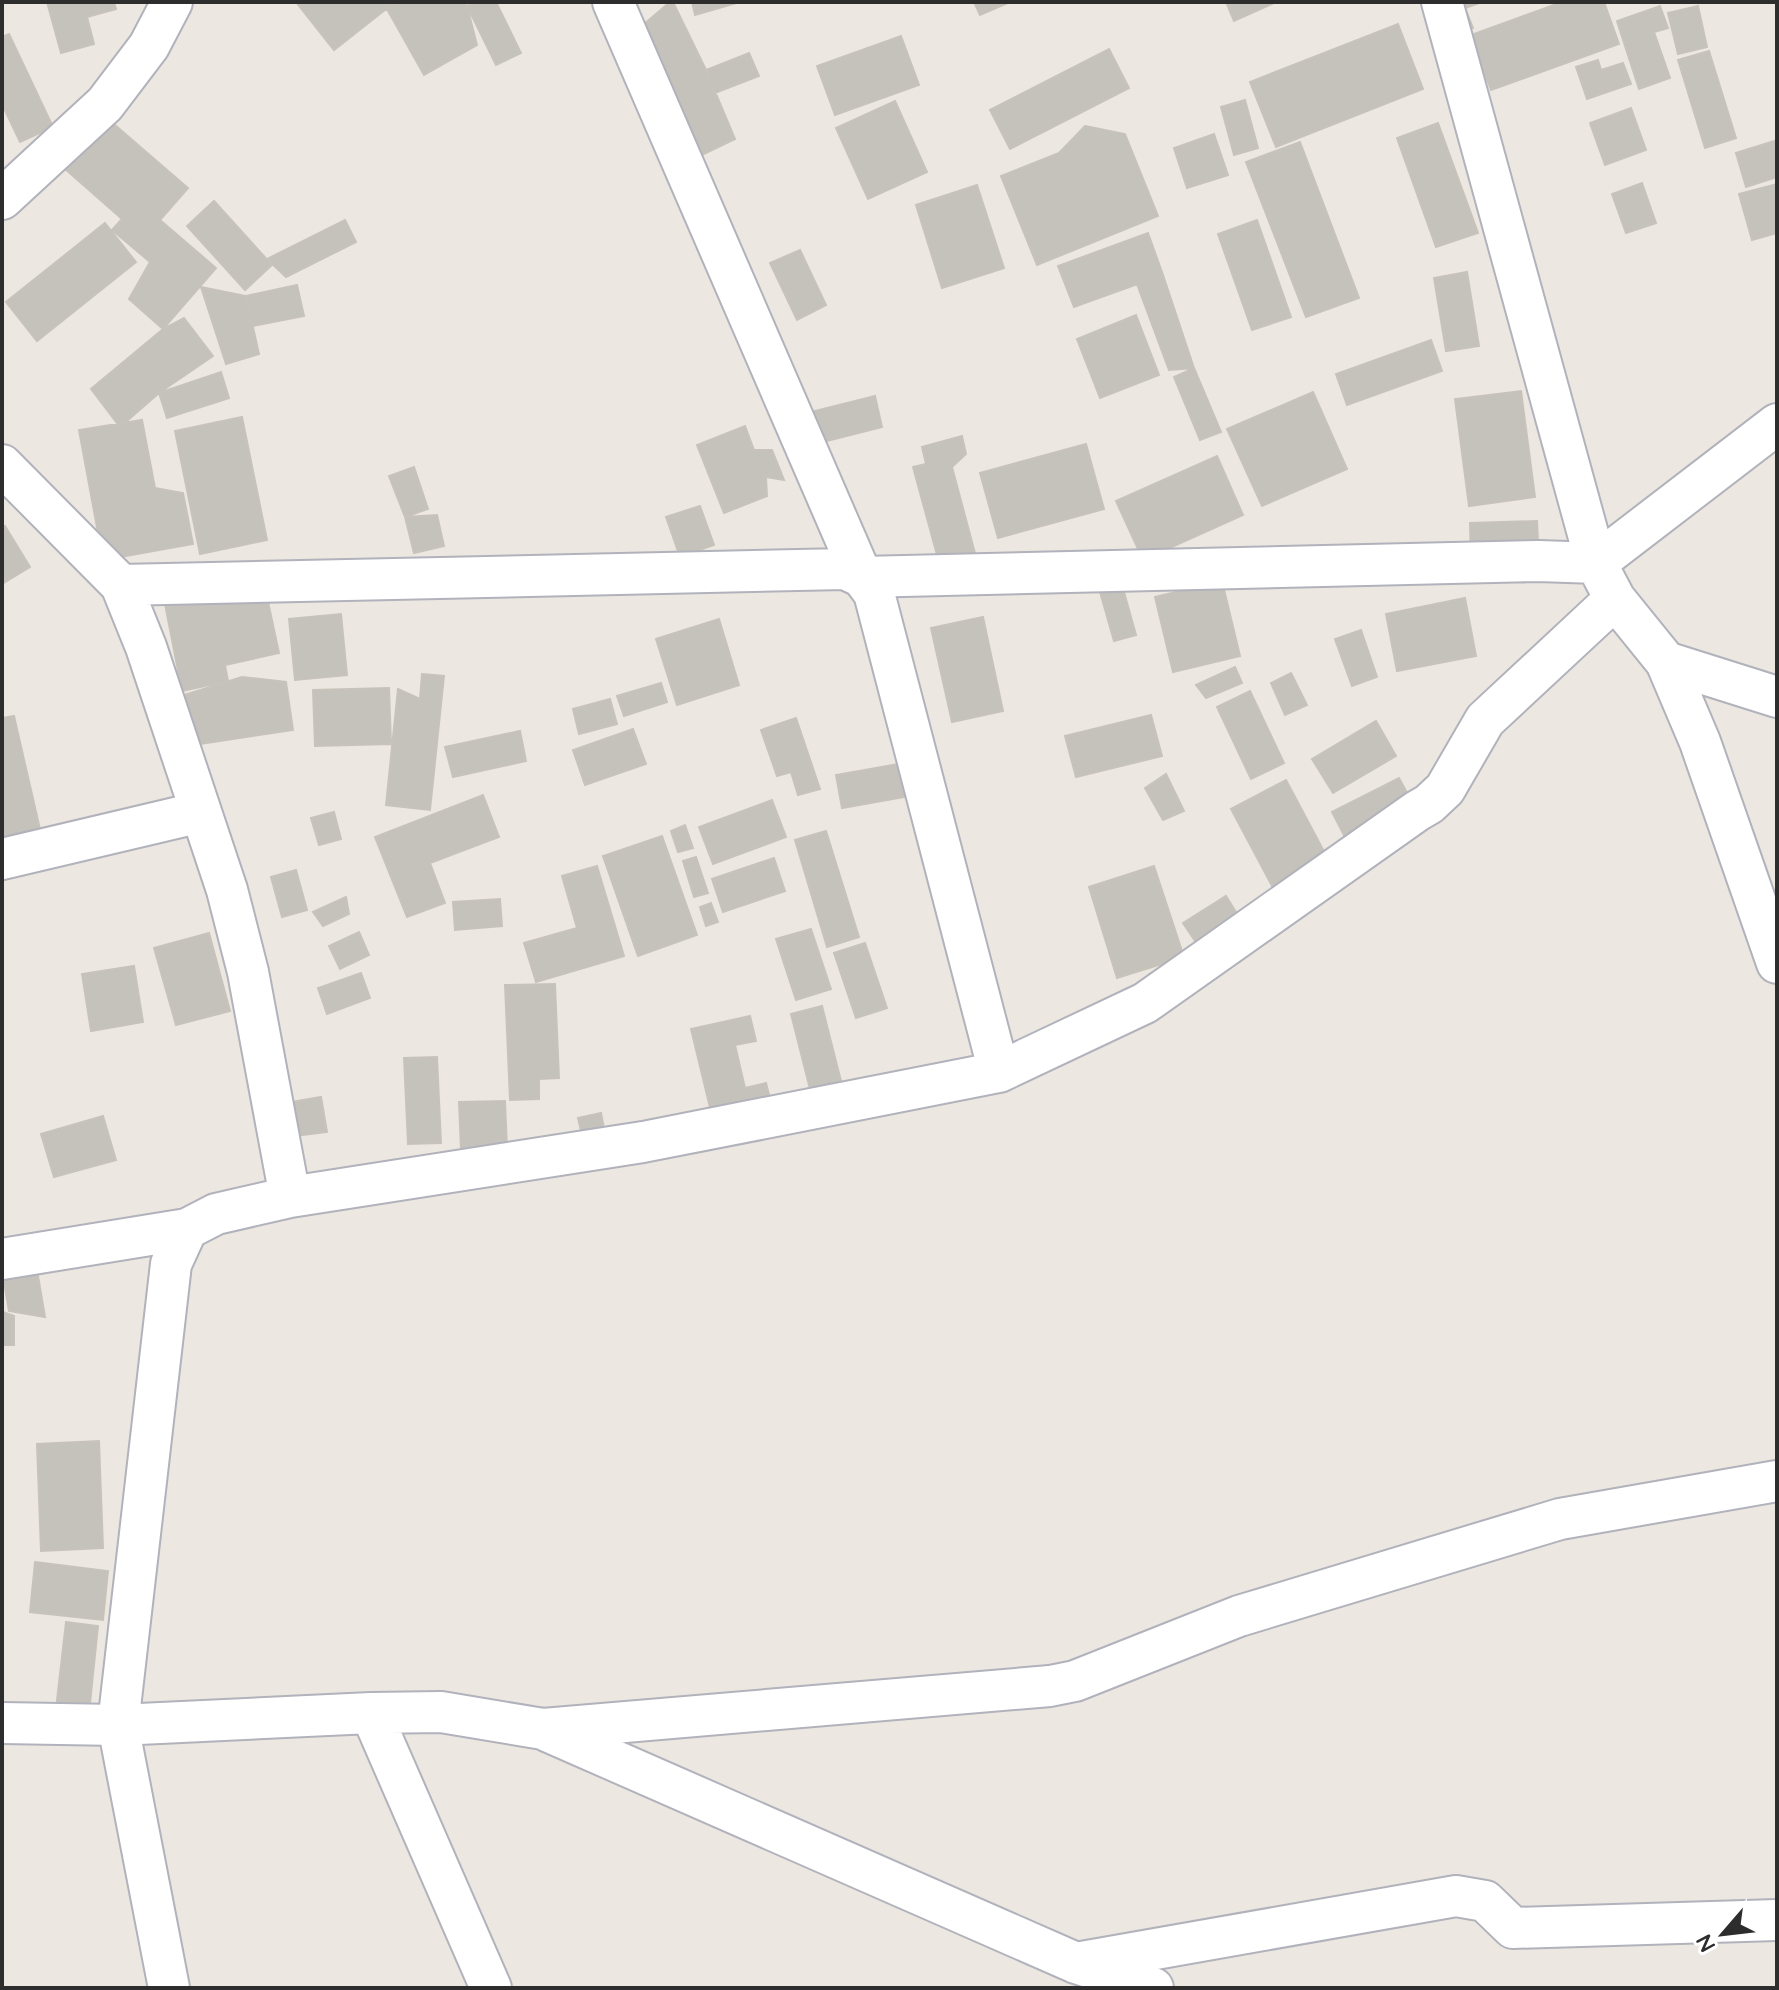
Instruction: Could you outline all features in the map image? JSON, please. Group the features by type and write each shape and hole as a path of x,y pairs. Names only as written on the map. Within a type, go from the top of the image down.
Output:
{"street":[{"path":"2,199 105,104 149,46 172,2"},
{"path":"613,2 862,577 874,593 999,1072"},
{"path":"1442,2 1596,563 1615,599 1666,662 1700,742 1777,963"},
{"path":"121,585 845,569 862,577 1539,561 1596,563 1777,424"},
{"path":"2,465 121,585 146,647 227,890 248,972 290,1197"},
{"path":"2,1259 187,1229 216,1214 290,1197 643,1142 999,1072 1145,1003 1429,804 1445,789 1485,720 1615,599"},
{"path":"1666,662 1777,697"},
{"path":"2,859 201,812"},
{"path":"169,1988 118,1725 171,1264 187,1229"},
{"path":"543,1729 1050,1686 1075,1681 1239,1616 1560,1519 1777,1481"},
{"path":"2,1723 118,1725 441,1712 543,1729 1076,1963 1153,1988"},
{"path":"371,1713 491,1988"},
{"path":"1076,1963 1456,1896 1485,1901 1513,1928 1777,1920"}],"building":[{"path":"47,2 114,2 116,9 87,17 94,44 61,53"},
{"path":"296,2 395,2 334,50"},
{"path":"399,2 463,2 467,6 477,45 424,75 387,9"},
{"path":"475,2 496,2 521,53 496,65 467,6"},
{"path":"673,2 706,70 735,139 702,155 643,25"},
{"path":"692,2 740,2 695,15"},
{"path":"974,2 1010,2 980,15"},
{"path":"1226,2 1273,2 1274,3 1234,21"},
{"path":"1454,2 1482,2 1465,8 1473,28 1463,30"},
{"path":"1562,2 1604,2 1619,44 1491,90 1471,35"},
{"path":"1660,6 1668,28 1654,32 1670,78 1639,89 1617,21"},
{"path":"1698,6 1707,47 1678,54 1668,13"},
{"path":"1398,24 1423,89 1276,147 1250,82"},
{"path":"9,34 53,127 20,142 2,104 2,37"},
{"path":"901,36 919,85 835,115 817,66"},
{"path":"1109,49 1129,88 1010,149 990,110"},
{"path":"1709,51 1736,138 1705,148 1678,60"},
{"path":"749,53 759,76 715,93 706,70"},
{"path":"1598,60 1601,70 1623,63 1631,84 1587,99 1576,67"},
{"path":"1245,100 1258,148 1234,155 1221,107"},
{"path":"895,101 927,172 868,199 836,128"},
{"path":"1631,108 1646,150 1605,165 1590,123"},
{"path":"108,119 188,188 160,220 216,268 163,329 129,299 150,262 112,230 122,219 65,169"},
{"path":"1438,123 1478,233 1436,247 1397,138"},
{"path":"1085,126 1125,134 1158,216 1037,265 1001,176 1059,153"},
{"path":"1214,134 1228,175 1187,188 1174,148"},
{"path":"1777,140 1777,177 1746,187 1736,153"},
{"path":"1300,142 1359,298 1306,317 1246,162"},
{"path":"1642,183 1656,223 1626,233 1612,194"},
{"path":"1777,184 1777,233 1752,240 1739,194"},
{"path":"977,185 1004,268 942,288 916,205"},
{"path":"214,201 272,265 245,290 187,226"},
{"path":"345,220 356,242 286,277 267,259"},
{"path":"1257,220 1291,317 1252,330 1218,234"},
{"path":"105,223 136,262 37,341 6,302"},
{"path":"1148,233 1163,275 1074,307 1058,266"},
{"path":"800,250 826,305 797,320 770,263"},
{"path":"1467,272 1479,346 1446,351 1434,278"},
{"path":"1163,275 1194,368 1169,370 1137,284"},
{"path":"297,285 304,316 253,326 246,296"},
{"path":"201,287 246,296 259,354 226,364"},
{"path":"1136,315 1159,375 1100,398 1077,339"},
{"path":"184,318 213,356 159,393 120,427 91,389 163,329"},
{"path":"1431,340 1442,371 1347,405 1336,374"},
{"path":"1194,368 1221,432 1200,440 1174,377"},
{"path":"221,372 229,398 167,418 159,393"},
{"path":"1521,391 1535,497 1469,506 1455,399"},
{"path":"1313,392 1347,469 1262,506 1227,429"},
{"path":"875,396 882,427 807,446 799,415"},
{"path":"242,417 267,540 200,554 175,431"},
{"path":"142,420 155,488 183,493 193,544 103,560 79,430"},
{"path":"745,426 754,450 772,450 784,480 766,477 767,496 724,513 697,445"},
{"path":"962,436 966,454 952,467 976,557 940,566 913,467 926,464 922,447"},
{"path":"1086,444 1104,509 998,538 980,473"},
{"path":"1217,456 1243,515 1143,560 1116,501"},
{"path":"414,467 428,509 405,517 389,476"},
{"path":"700,506 714,545 680,557 666,517"},
{"path":"437,515 444,546 414,553 405,517"},
{"path":"1537,521 1539,561 1471,562 1470,523"},
{"path":"5,526 30,567 2,584 2,528"},
{"path":"1222,581 1240,656 1173,672 1155,597"},
{"path":"264,583 279,653 225,665 228,681 182,691 165,604"},
{"path":"1100,592 1124,592 1136,635 1114,641"},
{"path":"1465,598 1476,656 1397,671 1386,614"},
{"path":"341,614 347,675 295,680 289,619"},
{"path":"983,617 1003,711 952,722 931,628"},
{"path":"719,619 739,685 677,705 656,639"},
{"path":"1361,630 1377,677 1352,686 1335,639"},
{"path":"1235,667 1242,683 1206,698 1196,685"},
{"path":"1291,673 1307,705 1285,715 1271,683"},
{"path":"422,674 444,676 430,810 386,805 398,689 420,699"},
{"path":"242,677 286,682 293,730 186,746 178,697"},
{"path":"661,683 667,702 624,716 617,696"},
{"path":"389,688 391,744 315,746 313,690"},
{"path":"1250,691 1284,763 1251,779 1217,707"},
{"path":"610,699 617,724 579,734 573,709"},
{"path":"1151,715 1162,756 1076,777 1065,736"},
{"path":"14,716 42,838 2,847 2,718"},
{"path":"796,718 820,789 798,795 791,772 777,776 761,730"},
{"path":"1376,721 1396,756 1333,793 1312,759"},
{"path":"633,729 646,764 585,785 573,750"},
{"path":"520,731 526,761 453,777 445,747"},
{"path":"904,763 910,796 842,808 836,775"},
{"path":"1166,774 1184,811 1163,820 1145,788"},
{"path":"1399,778 1417,811 1349,845 1332,812"},
{"path":"1286,780 1327,857 1272,886 1231,809"},
{"path":"483,795 499,837 430,863 445,903 407,917 375,837"},
{"path":"772,800 786,837 713,864 699,827"},
{"path":"334,812 341,839 319,845 311,818"},
{"path":"685,825 693,848 678,852 671,831"},
{"path":"826,831 859,937 827,947 795,840"},
{"path":"662,836 697,935 638,956 603,856"},
{"path":"696,857 708,893 694,897 683,861"},
{"path":"774,858 785,891 723,912 712,879"},
{"path":"597,866 624,956 536,982 524,943 577,928 562,876"},
{"path":"1154,866 1184,957 1117,978 1089,887"},
{"path":"296,870 307,910 282,917 271,877"},
{"path":"1226,896 1239,917 1197,944 1183,923"},
{"path":"346,897 349,914 323,926 313,912"},
{"path":"500,899 502,926 455,930 453,902"},
{"path":"711,903 718,922 706,926 700,907"},
{"path":"811,929 831,989 796,1000 776,939"},
{"path":"359,932 369,955 340,969 329,946"},
{"path":"209,933 230,1011 176,1025 154,948"},
{"path":"865,943 887,1008 856,1018 834,953"},
{"path":"134,966 143,1022 91,1031 82,974"},
{"path":"361,973 370,998 327,1014 318,988"},
{"path":"555,984 559,1078 539,1079 539,1099 510,1100 505,985"},
{"path":"822,1006 841,1081 810,1089 791,1014"},
{"path":"750,1016 756,1041 735,1045 745,1088 766,1083 772,1106 713,1120 691,1029"},
{"path":"437,1057 441,1143 408,1144 404,1058"},
{"path":"321,1097 327,1132 296,1136 291,1102"},
{"path":"505,1101 507,1148 461,1150 459,1102"},
{"path":"601,1113 606,1139 584,1144 578,1118"},
{"path":"103,1116 116,1160 54,1177 41,1134"},
{"path":"37,1270 45,1317 9,1311 3,1276"},
{"path":"2,1305 3,1312 14,1316 14,1345 2,1345"},
{"path":"99,1441 103,1548 41,1551 37,1444"},
{"path":"35,1562 108,1571 103,1620 30,1612"},
{"path":"66,1622 98,1626 89,1713 56,1709"}]}
